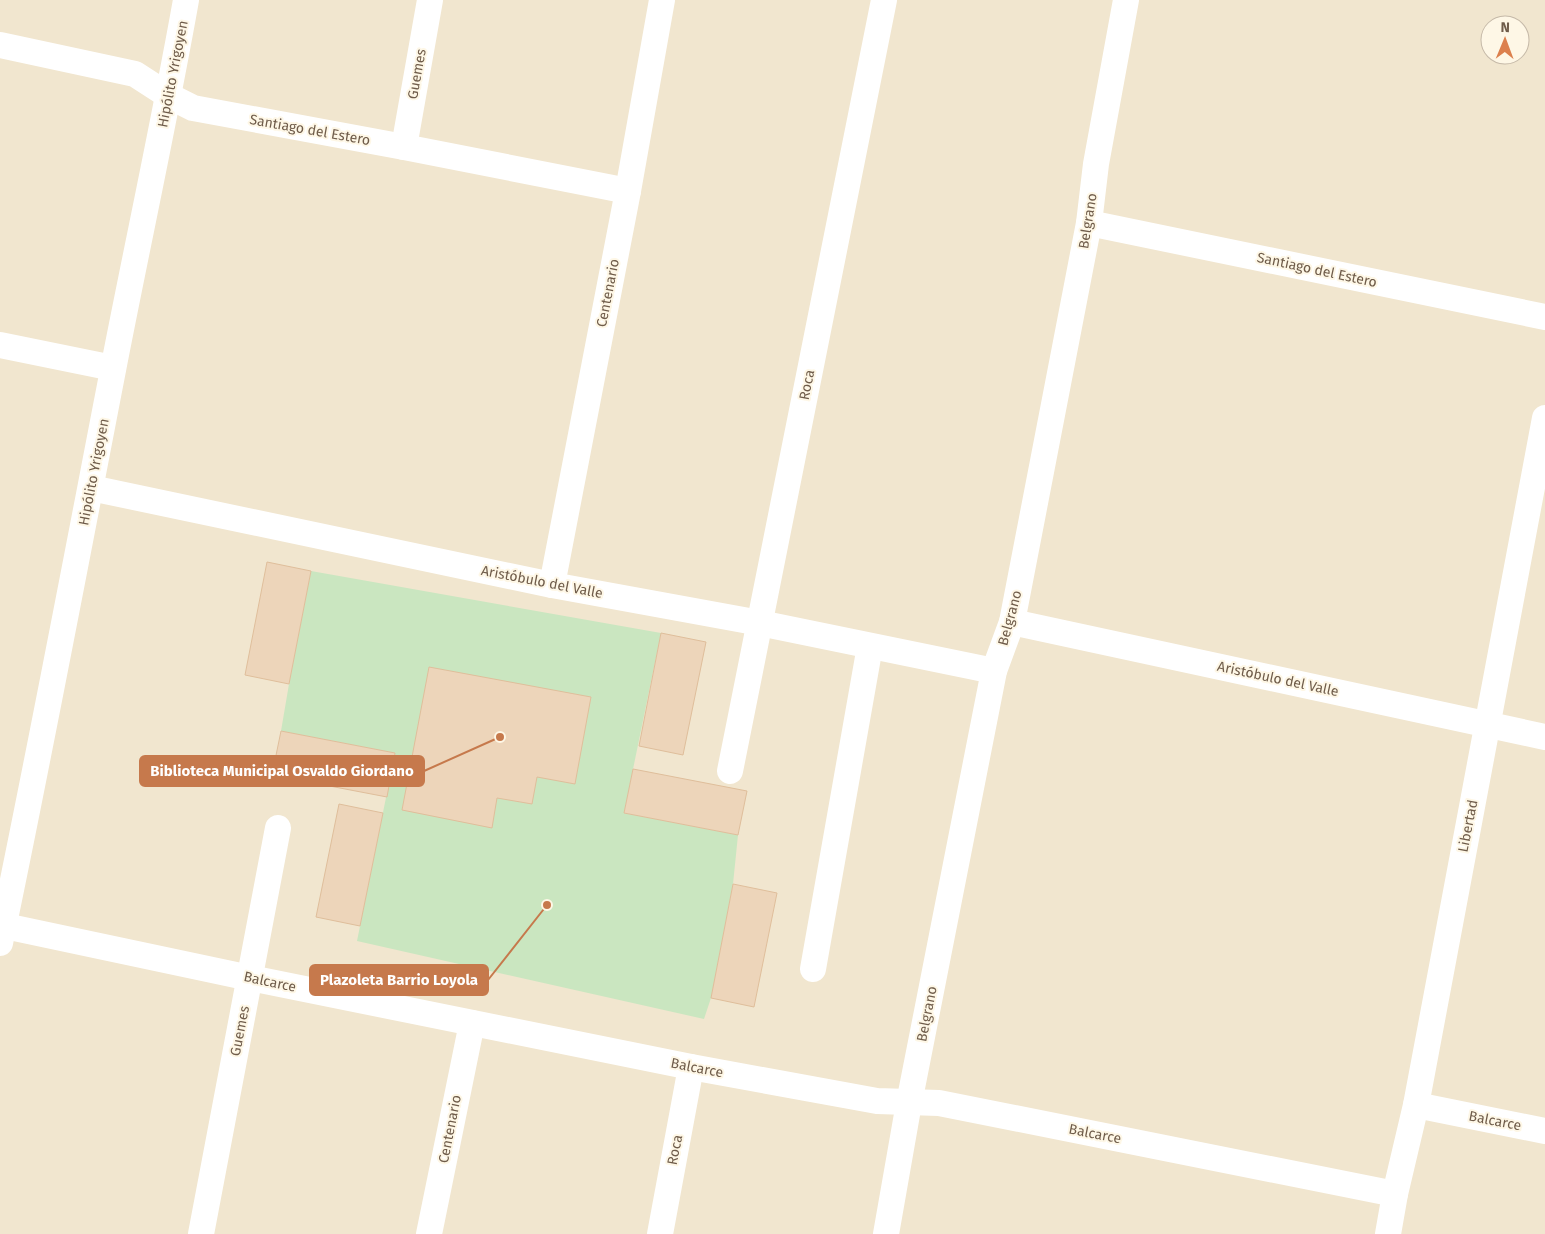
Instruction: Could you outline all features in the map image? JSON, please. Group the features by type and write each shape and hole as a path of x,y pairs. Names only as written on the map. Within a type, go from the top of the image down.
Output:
{"street":[{"name":"Hipólito Yrigoyen","path":"1,931 169,96 186,0"},
{"name":"Guemes","path":"404,147 430,0"},
{"name":"Centenario","path":"552,585 628,191 662,0"},
{"name":"Roca","path":"730,771 884,0"},
{"name":"Belgrano","path":"886,1234 909,1103 994,671 1012,622 1089,223 1096,164 1126,0"},
{"name":"Santiago del Estero","path":"0,45 135,74 169,96 193,108 628,191"},
{"name":"Santiago del Estero","path":"1089,223 1545,317"},
{"path":"0,345 113,368"},
{"name":"Libertad","path":"1388,1234 1416,1106 1545,418"},
{"name":"Aristóbulo del Valle","path":"91,488 552,585 760,623 994,671"},
{"name":"Aristóbulo del Valle","path":"1012,622 1545,737"},
{"path":"813,969 870,646"},
{"name":"Guemes","path":"201,1234 278,828"},
{"name":"Balcarce","path":"1,931 250,978 691,1067 877,1101 939,1103 1396,1194"},
{"name":"Centenario","path":"429,1234 472,1023"},
{"name":"Roca","path":"660,1234 691,1067"},
{"name":"Balcarce","path":"1416,1106 1545,1131"}],"shaded area":[{"path":"0,0 1545,0 1545,1234 0,1234"}],"green space":[{"path":"311,571 661,633 624,813 738,835 733,884 711,998 704,1019 357,941 395,753 281,731"}],"building":[{"path":"267,562 311,571 289,684 245,675"},
{"path":"661,633 706,642 683,755 639,746"},
{"path":"429,667 591,697 575,784 537,777 532,804 497,798 492,828 402,810"},
{"path":"281,731 395,753 387,797 272,775"},
{"path":"633,769 747,791 738,835 624,813"},
{"path":"339,804 383,813 360,926 316,917"},
{"path":"733,884 777,893 754,1007 711,998"}],"place":[{"name":"Biblioteca Municipal Osvaldo Giordano","path":"500,737"},
{"name":"Plazoleta Barrio Loyola","path":"547,905"}]}
